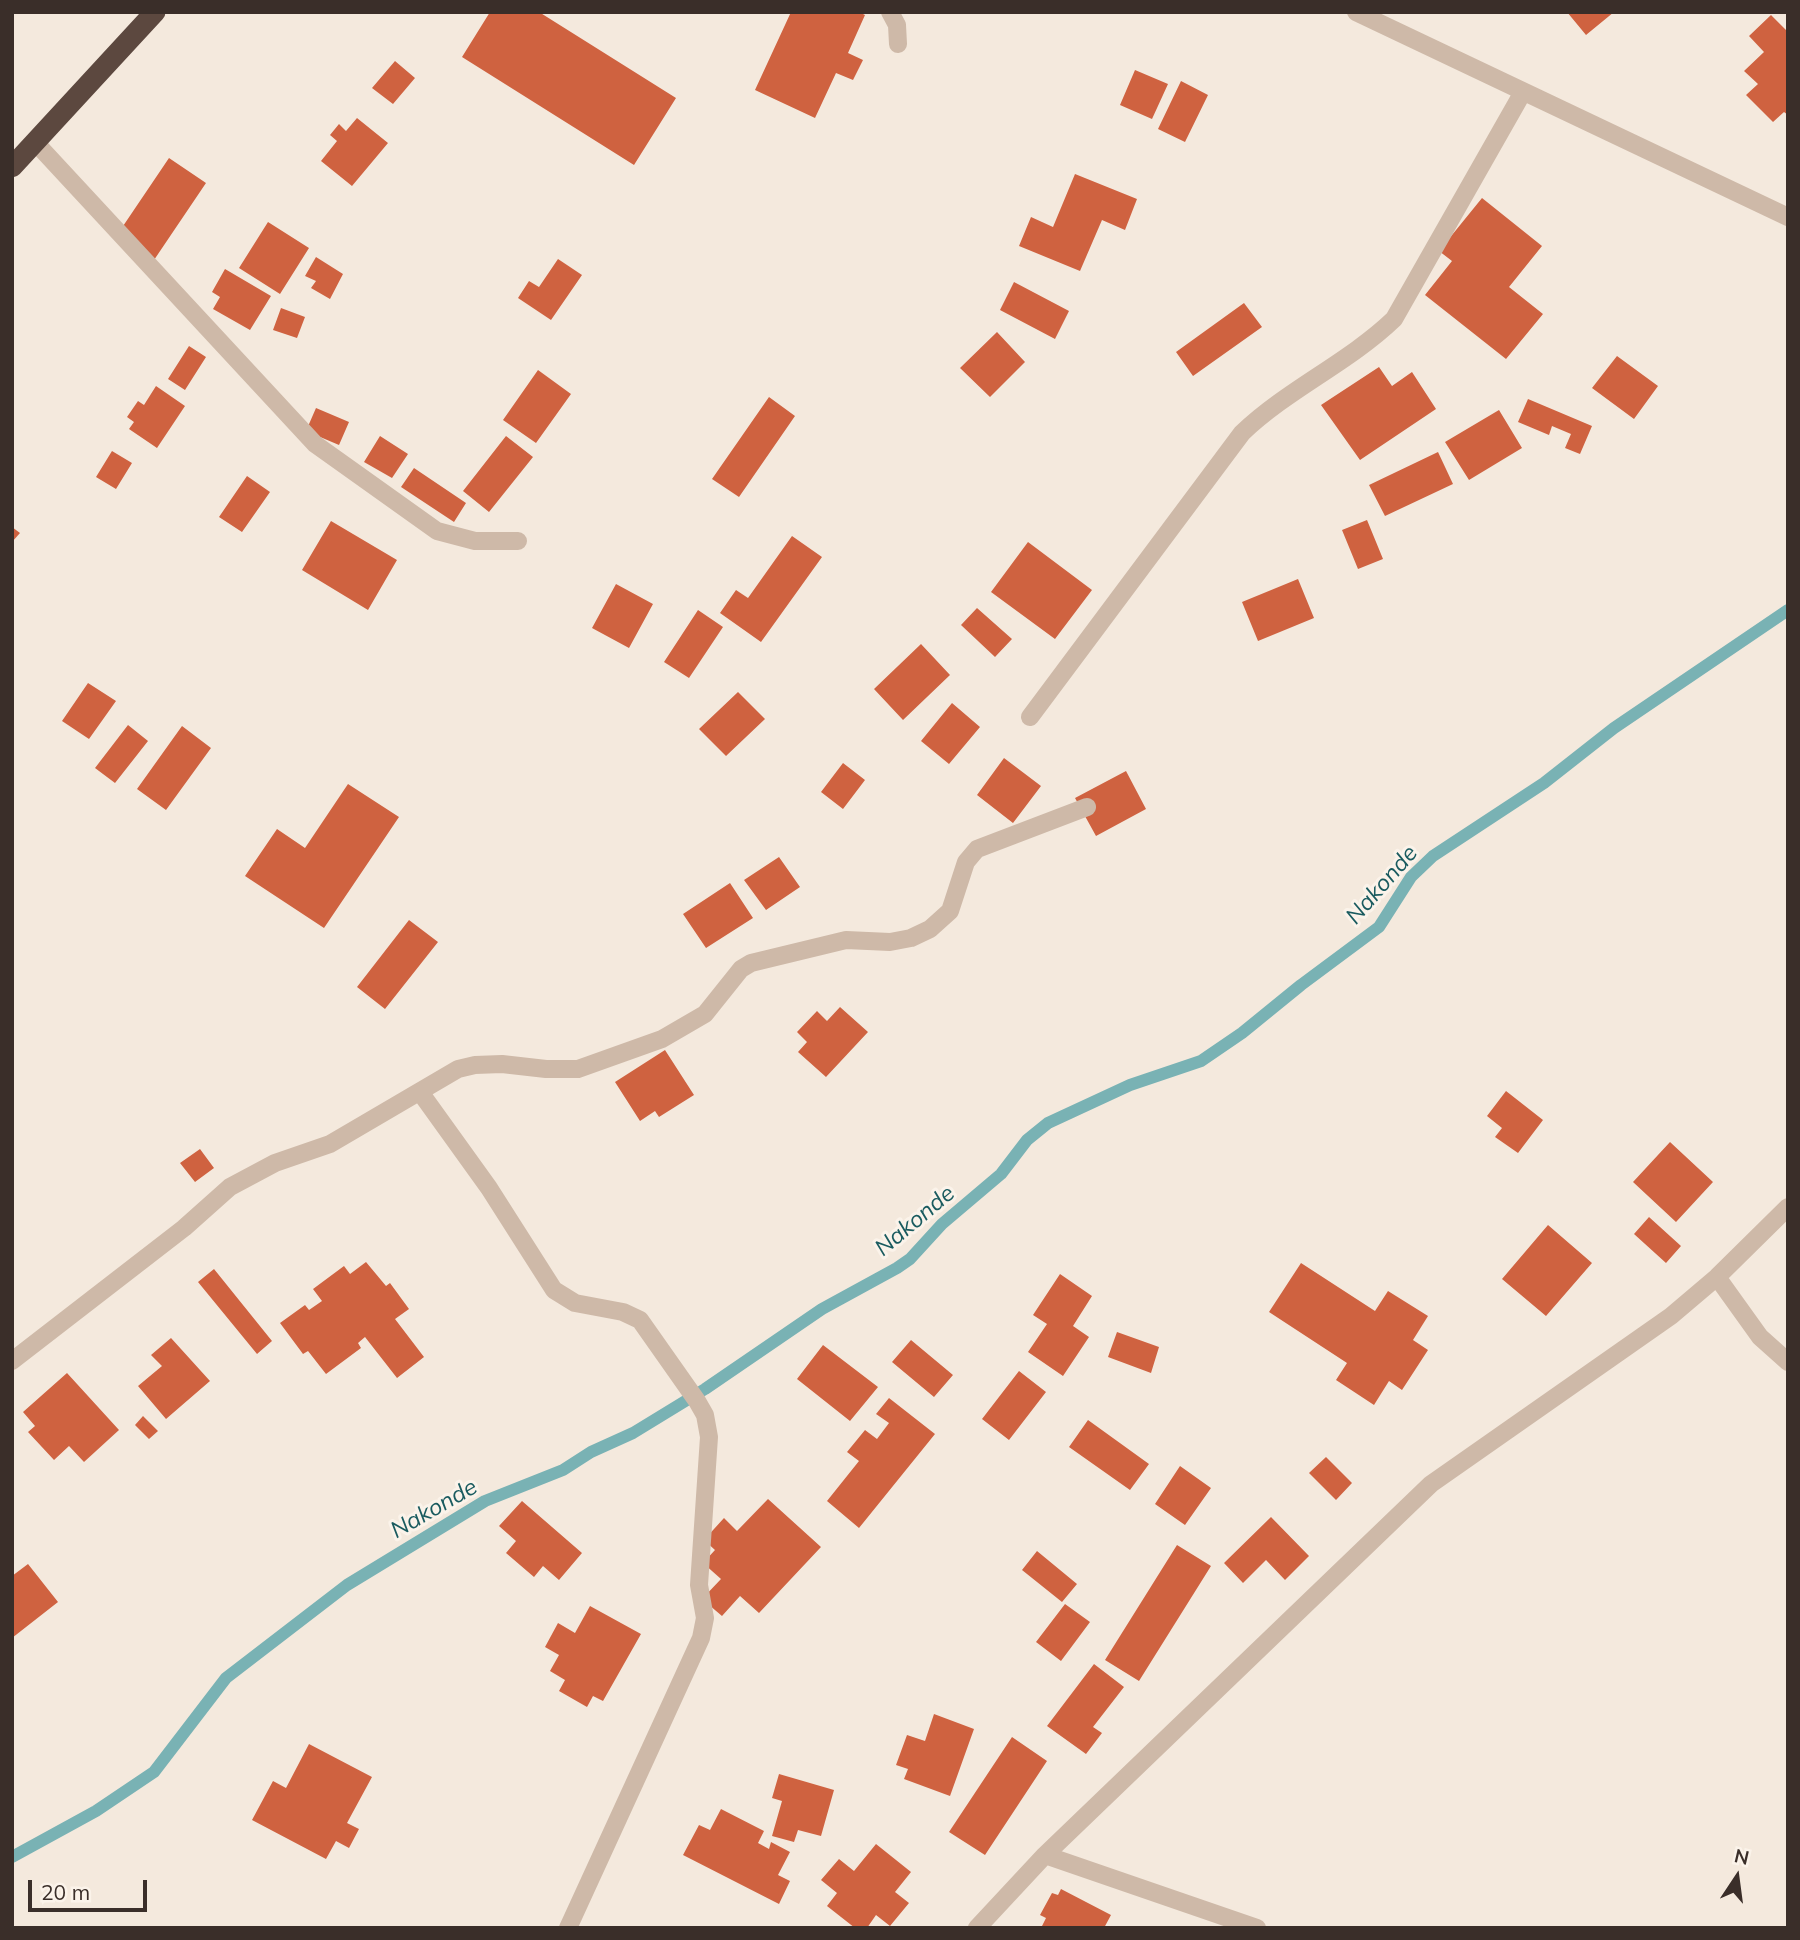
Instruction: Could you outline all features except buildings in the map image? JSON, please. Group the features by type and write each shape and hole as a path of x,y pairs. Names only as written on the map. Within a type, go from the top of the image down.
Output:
{"highway":[{"path":"12,167 155,12"}],"street":[{"path":"890,12 897,25 898,44"},
{"path":"1356,12 1788,218"},
{"path":"1030,717 1242,433 1261,415 1366,344 1394,319 1523,92"},
{"path":"35,142 315,444 437,531 475,541 518,541"},
{"path":"12,1361 184,1228 230,1187 275,1163 330,1144 458,1069 475,1065 502,1065 578,1069 662,1039 705,1014 741,969 751,963 846,940 890,942 911,938 930,929 950,911 966,862 977,849 1087,807"},
{"path":"420,1092 489,1188 554,1290 575,1303 623,1312 640,1320 705,1415 709,1437 699,1585 705,1618 701,1638 568,1928"},
{"path":"977,1928 1045,1855 1430,1484 1671,1316 1717,1277 1788,1207"},
{"path":"1717,1277 1760,1337 1788,1362"},
{"path":"1045,1855 1257,1928"}],"waterway":[{"name":"Nakonde","path":"12,1857 96,1811 154,1772 226,1678 347,1585 485,1501 563,1470 591,1452 633,1433 705,1389 822,1309 897,1268 910,1259 942,1224 1001,1174 1027,1140 1048,1123 1130,1085 1201,1061 1242,1033 1379,927 1411,877 1433,856 1544,783 1614,728 1788,610"}]}
